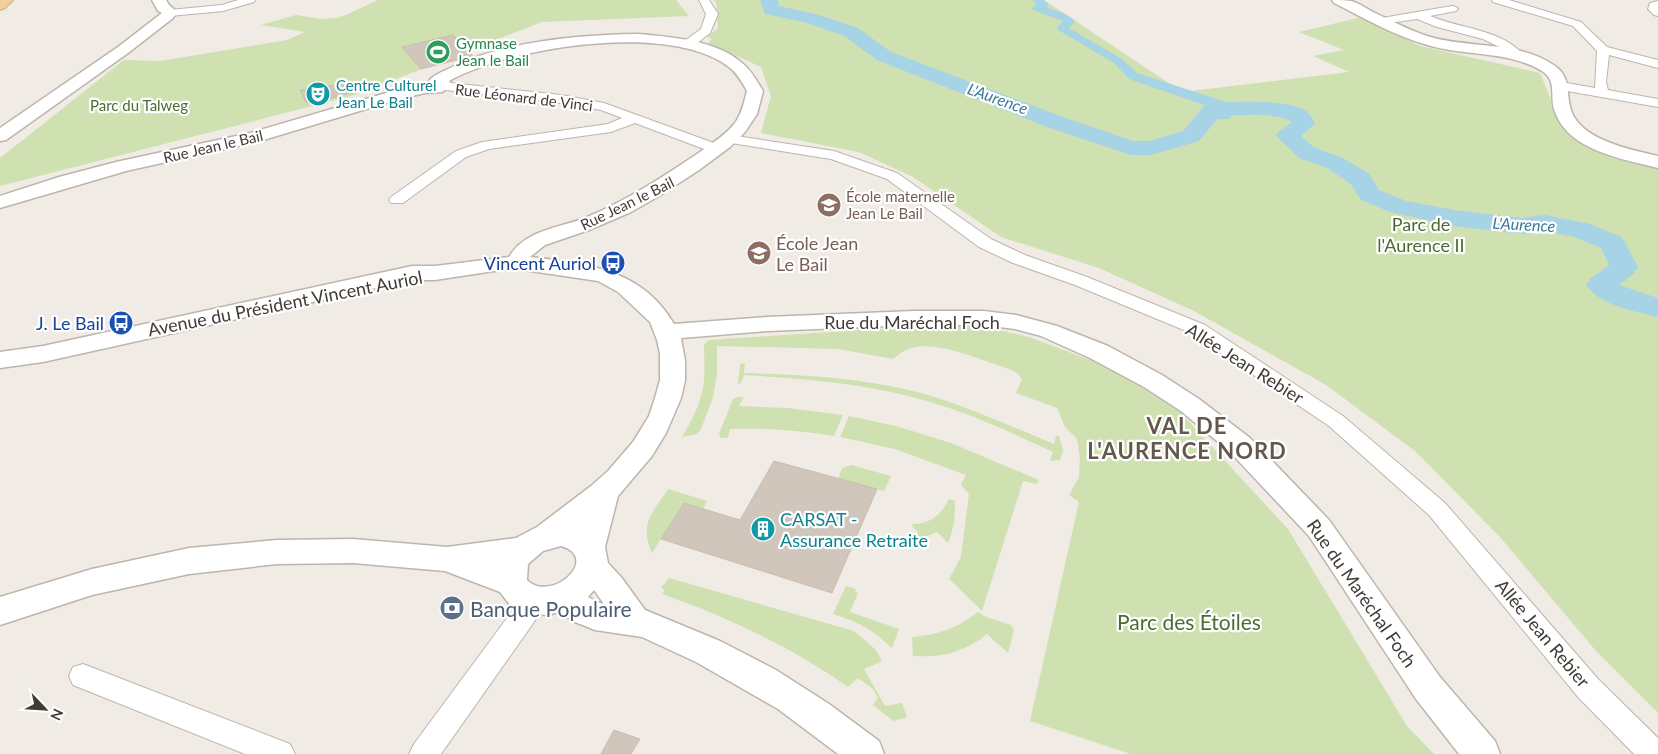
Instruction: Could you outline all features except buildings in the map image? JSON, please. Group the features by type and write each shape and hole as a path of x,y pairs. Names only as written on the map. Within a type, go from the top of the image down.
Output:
{"main road":[{"path":"0,5 6,0"}],"street":[{"path":"0,136 123,50 155,13 224,8 250,0"},
{"path":"688,44 706,31 712,14 704,0"},
{"path":"1339,0 1421,39 1519,57 1537,63 1558,80 1601,87 1658,103"},
{"path":"1497,0 1576,24 1603,50 1658,64"},
{"path":"1658,4 1654,5 1658,12"},
{"path":"1382,21 1452,9"},
{"path":"1418,15 1441,25 1487,37 1505,45 1519,57"},
{"name":"Rue Jean le Bail","path":"0,202 66,181 123,166 254,137 435,85 466,66 509,54 583,40 631,38 688,44 715,53 732,62 746,75 755,91 748,116 724,144 672,182 559,242 548,235 532,243 523,259"},
{"path":"1601,87 1603,50"},
{"path":"1558,80 1563,112 1574,130 1599,144 1658,162"},
{"name":"Rue Léonard de Vinci","path":"435,85 561,99 604,108 724,144"},
{"path":"397,200 461,154 487,145 611,128 635,118"},
{"name":"Allée Jean Rebier","path":"724,144 834,155 892,176 985,243 1019,259 1137,303 1198,329 1336,421 1437,509 1588,688 1654,754"},
{"path":"523,259 559,242 594,268 597,274"},
{"name":"Avenue du Président Vincent Auriol","path":"0,360 43,354 412,273 424,274 523,259 587,274 597,274 626,286 659,317 672,352 673,375 663,413 640,452 605,491 535,542"},
{"name":"Rue du Maréchal Foch","path":"666,332 767,324 914,318 984,318 1016,322 1050,331 1099,352 1153,381 1219,427 1240,445 1320,528 1428,688 1482,754"},
{"name":"Avenue du Président Vincent Auriol","path":"591,557 605,491"},
{"path":"0,611 92,582 189,561 277,552 353,551 447,559 535,542 561,534 573,535 582,540 591,557 633,619"},
{"path":"535,542 512,566 535,594"},
{"path":"535,594 581,585 591,557"},
{"path":"447,559 594,616 633,619 705,650 762,681 833,726 866,754"},
{"path":"424,754 525,614 535,594"},
{"path":"83,676 280,754"}],"green space":[{"name":"Parc du Talweg","path":"378,0 676,0 689,16 542,22 355,95 0,186 0,158 124,60 160,61 287,40 305,32 261,25 296,15 321,19 337,18"},
{"name":"Parc de l'Aurence II","path":"713,0 1040,0 1053,6 1182,92 1349,72 1313,56 1344,50 1299,32 1362,17 1420,46 1540,73 1563,129 1627,160 1658,167 1658,713 1596,651 1500,537 1415,451 1326,385 1194,311 1099,268 1001,237 913,177 859,152 761,133 771,96 761,67 708,43 712,39 707,37 718,28 716,2"},
{"name":"Parc des Étoiles","path":"936,325 989,328 1029,337 1109,367 1179,411 1288,529 1407,726 1434,754 1131,754 1030,721 1079,502 1069,495 1079,477 1080,458 1077,439 1065,427 1057,408 1016,393 1022,380 1012,370 959,352 930,347 917,347 906,350 893,359 838,349 717,346 717,375 713,397 701,429 697,434 682,437 699,403 703,388 704,344 709,340"},
{"path":"745,363 744,373 845,379 920,393 972,410 1054,444 1056,436 1059,436 1063,451 1060,460 1050,461 1053,452 997,427 940,405 892,392 793,378 744,375 741,383 738,384 740,364"},
{"path":"744,397 739,406 787,408 843,415 834,436 769,429 730,429 728,438 721,438 719,434 733,399"},
{"path":"849,416 896,426 951,443 1039,480 1037,484 1023,481 982,611 949,579 961,557 969,494 961,485 966,475 895,449 840,437"},
{"path":"851,465 891,476 884,491 838,479 842,468"},
{"path":"668,489 707,501 703,509 684,503 652,553 648,543 647,526 652,512"},
{"path":"949,499 955,501 955,507 953,528 948,543 937,532 915,541 918,532 913,528 912,524 919,524 935,518 943,510"},
{"path":"669,578 854,631 876,650 882,661 864,669 885,706 902,703 907,717 893,721 873,705 878,698 873,689 858,678 848,687 827,672 758,634 662,594 665,590 661,588"},
{"path":"846,586 856,589 855,592 858,593 850,612 899,629 892,648 865,627 833,614"},
{"path":"978,612 986,617 1011,625 1014,630 1008,653 987,634 962,649 943,655 913,656 912,637 947,630"}],"waterway":[{"name":"L'Aurence","path":"769,0 771,10 813,19 851,32 884,56 1055,122 1131,148 1151,148 1191,136 1213,110 1258,109 1284,111 1294,114 1300,117 1304,124 1287,136 1307,153 1335,163 1360,179 1370,195 1399,207 1454,218 1522,226 1545,223 1581,230 1612,243 1624,267 1600,285 1613,294 1658,308"},
{"name":"L'Aurence","path":"1037,0 1044,4 1037,8 1060,15 1070,21 1062,28 1118,61 1133,76 1231,108"},
{"name":"L'Aurence","path":"1244,114 1252,110"},
{"path":"1205,119 1229,117"}],"place":[{"name":"Gymnase Jean le Bail","path":"438,52"},
{"name":"Centre Culturel Jean Le Bail","path":"318,94"},
{"name":"École maternelle Jean Le Bail","path":"829,205"},
{"name":"École Jean Le Bail","path":"759,253"},
{"name":"Vincent Auriol","path":"613,263"},
{"name":"J. Le Bail","path":"121,323"},
{"name":"CARSAT - Assurance Retraite","path":"763,529"},
{"name":"Banque Populaire","path":"452,608"}],"district":[{"name":"VAL DE L'AURENCE NORD","path":"1187,438"}]}
